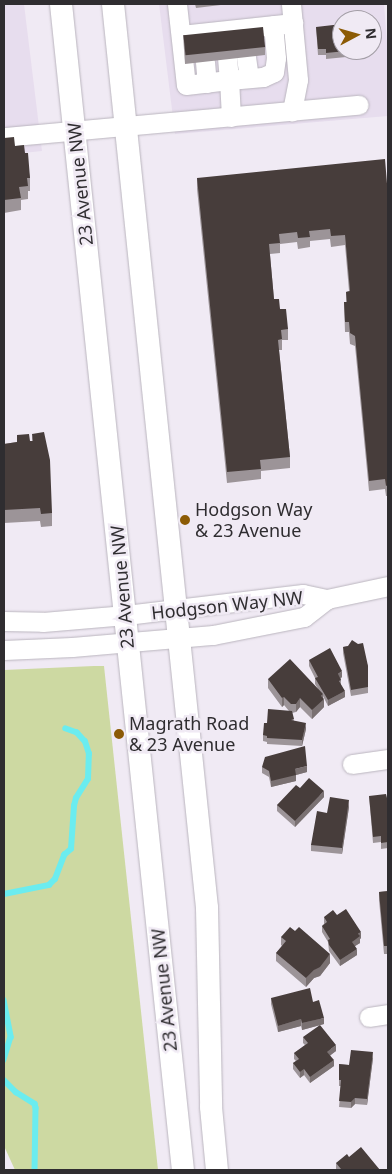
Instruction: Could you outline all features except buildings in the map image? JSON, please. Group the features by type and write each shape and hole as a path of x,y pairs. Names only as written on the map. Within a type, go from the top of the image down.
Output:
{"main road":[{"name":"23 Avenue NW","path":"61,4 183,1170"},
{"path":"114,4 210,936 211,1107 217,1170"}],"street":[{"path":"177,4 186,85 263,77 274,72 276,58 273,25"},
{"path":"291,4 298,80 292,111"},
{"path":"180,34 203,37 225,35 292,23"},
{"path":"246,58 249,78"},
{"path":"227,59 231,116"},
{"path":"205,62 207,83"},
{"path":"4,137 359,105"},
{"name":"Hodgson Way NW","path":"4,621 43,622 126,615 303,594 327,599 388,586"},
{"name":"Hodgson Way NW","path":"4,650 32,650 128,643 213,634 304,617 327,599"},
{"path":"352,764 388,759"},
{"path":"369,1017 388,1014"}],"shaded area":[{"path":"4,4 24,4 42,151 4,155"},
{"path":"159,4 384,4 388,55 388,116 175,134"}],"green space":[{"path":"104,666 158,1170 15,1170 4,1146 4,670"}],"waterway":[{"path":"4,894 49,885 55,879 64,855 71,849 74,806 76,798 88,779 89,754 85,742 77,733 66,729"},
{"path":"4,1000 11,1037 4,1060"},
{"path":"4,1080 16,1092 35,1104 35,1170"}],"place":[{"name":"Hodgson Way & 23 Avenue","path":"185,520"},
{"name":"Magrath Road & 23 Avenue","path":"119,734"}]}
